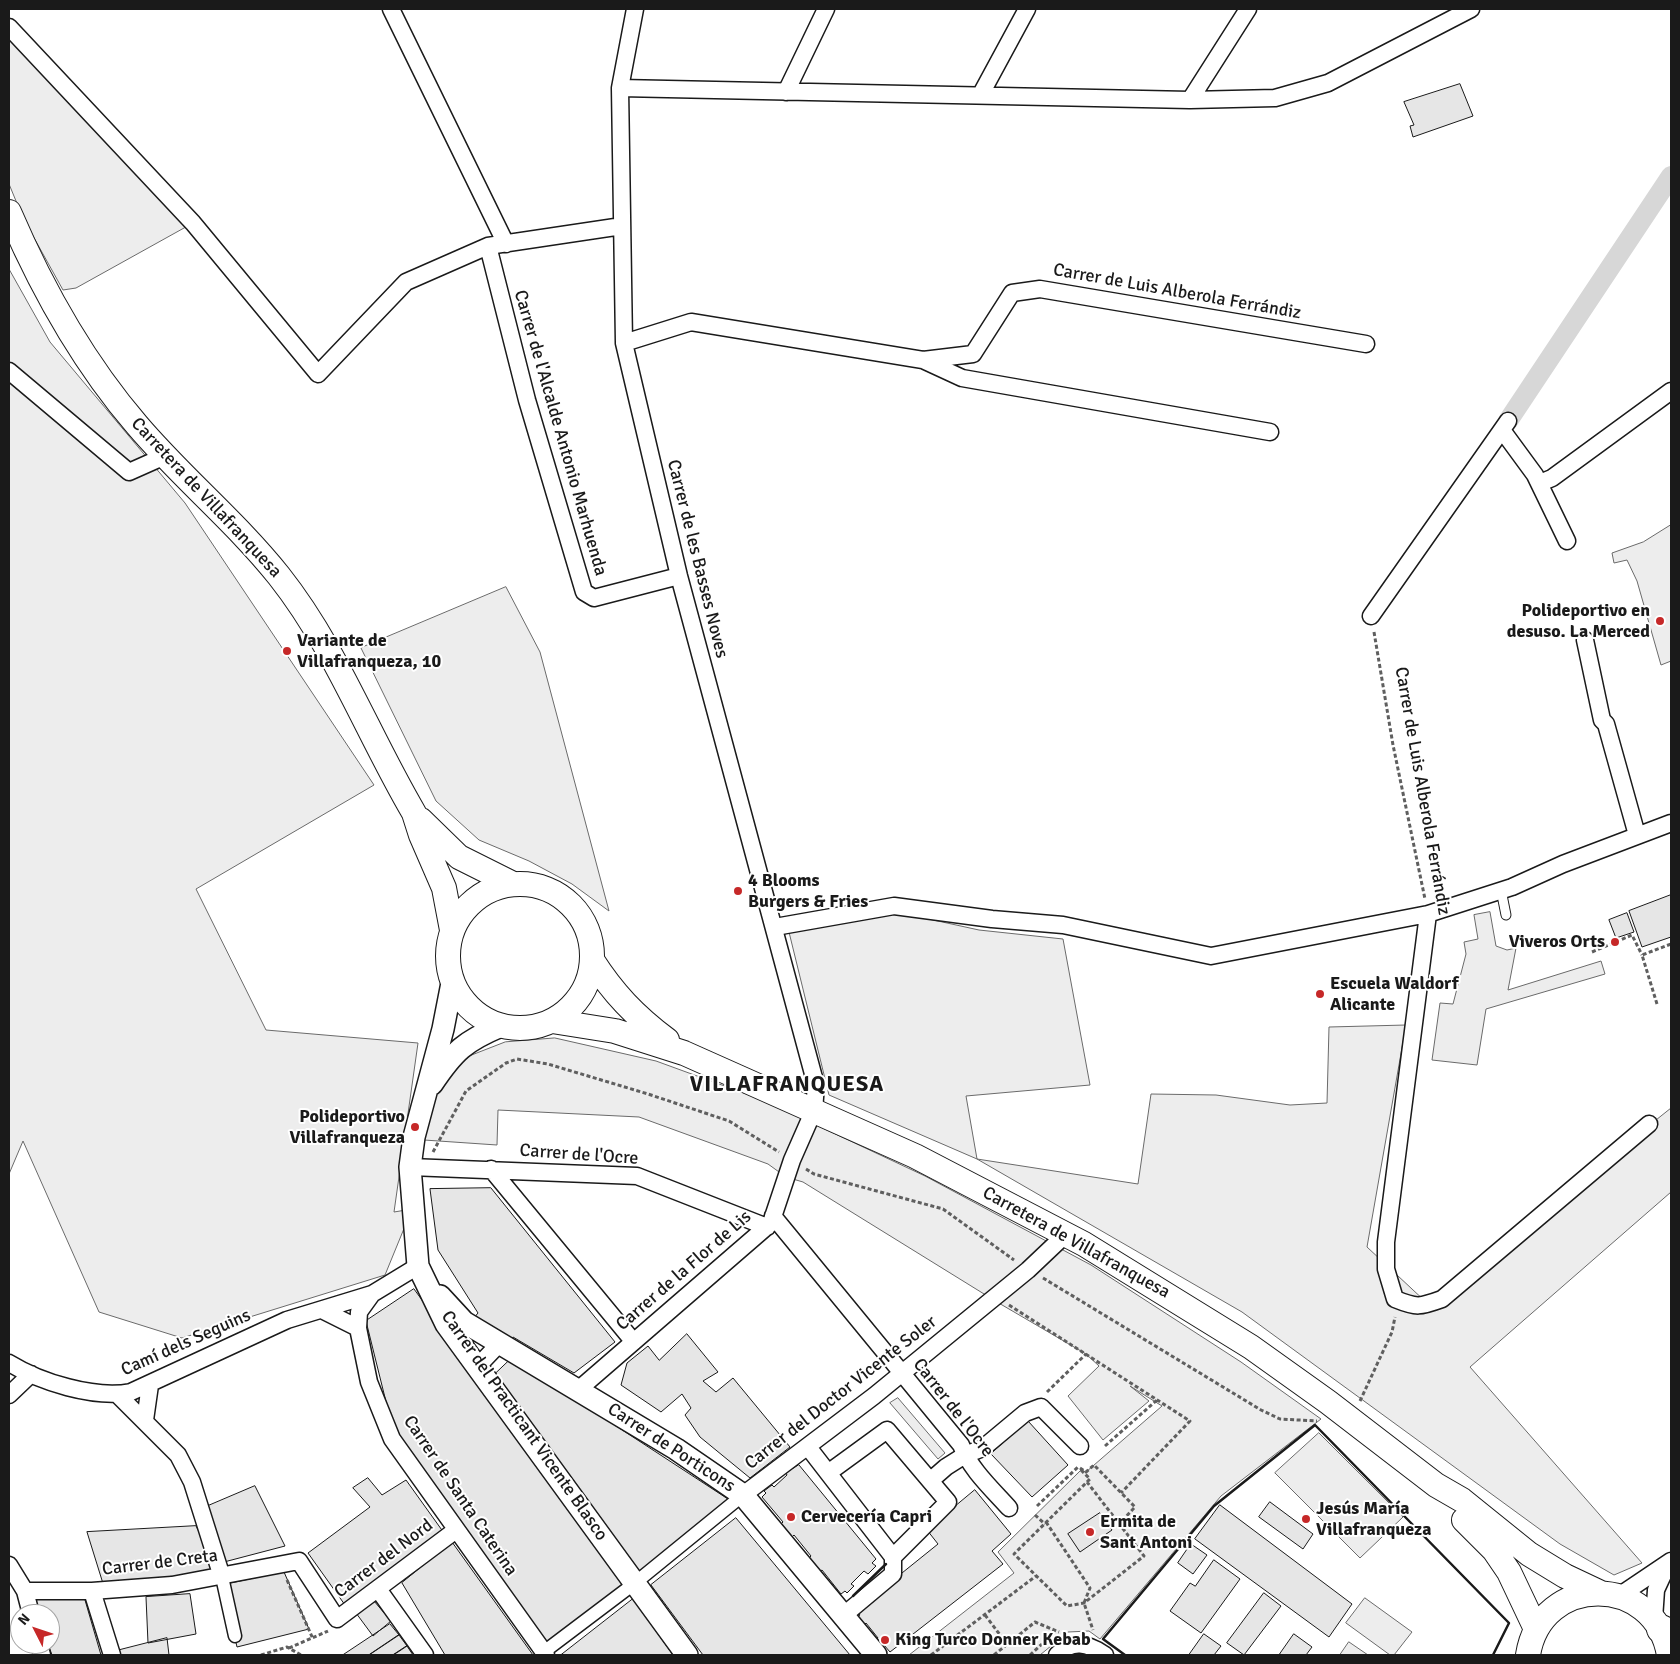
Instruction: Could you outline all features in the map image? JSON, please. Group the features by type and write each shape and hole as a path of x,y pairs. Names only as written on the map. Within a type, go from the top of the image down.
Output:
{"main road":[{"name":"Carretera de Villafranquesa","path":"9,212 51,300 84,355 117,401 166,456 235,524 299,604 340,671 387,765 414,813 421,835 441,880 452,930"},
{"name":"Carretera de Villafranquesa","path":"414,813 459,857 513,884"},
{"path":"513,884 544,888 570,904 587,929 592,960 584,989 564,1013 552,1021 526,1028 501,1026 485,1020 472,1010 460,998 452,983 448,956 452,930 458,918 476,898 500,886 513,884"},
{"name":"Carretera de Villafranquesa","path":"592,960 628,1009 684,1052"},
{"name":"Carretera de Villafranquesa","path":"552,1021 614,1031 684,1052 814,1110 958,1178 1066,1234 1130,1271 1251,1347 1328,1402 1436,1485 1462,1500 1530,1554 1565,1576 1644,1609 1662,1628"},
{"name":"Carretera de Villafranquesa","path":"1436,1485 1453,1508 1494,1550 1509,1572 1536,1629"},
{"path":"1528,1655 1536,1629 1548,1614 1564,1602 1582,1595 1610,1594"},
{"path":"1662,1628 1669,1655"}],"street":[{"path":"391,9 506,244"},
{"name":"Carrer de les Basses Noves","path":"635,9 620,88 624,343 679,576 816,1085 814,1110"},
{"path":"786,92 826,9"},
{"path":"981,94 1027,9"},
{"path":"1190,100 1248,9"},
{"path":"620,88 981,94 1190,100 1276,98 1328,83 1470,9"},
{"path":"9,27 193,223 318,374 406,282 488,246 622,226"},
{"name":"Carrer de l'Alcalde Antonio Marhuenda","path":"488,246 527,400 584,592 594,598 679,576"},
{"name":"Carrer de Luis Alberola Ferrándiz","path":"923,360 973,354 1012,293 1040,288 1366,344"},
{"name":"Carrer de Luis Alberola Ferrándiz","path":"624,343 691,322 923,360 962,378 1270,432"},
{"path":"9,371 129,472 166,456"},
{"path":"1540,484 1552,478 1671,391"},
{"path":"1371,616 1505,425 1540,484 1567,541"},
{"path":"1584,640 1602,720 1606,724 1637,835"},
{"path":"775,927 894,906 1063,926 1211,956 1428,914 1501,890 1671,823"},
{"name":"Carrer de Luis Alberola Ferrándiz","path":"1395,1299 1386,1269 1386,1242 1428,914"},
{"name":"Carrer del Practicant Vicente Blasco","path":"452,983 428,1090 414,1137 410,1167 418,1266 429,1284 446,1324 687,1655"},
{"name":"Carrer del Practicant Vicente Blasco","path":"428,1090 461,1047 471,1040 501,1026"},
{"name":"Carrer de la Flor de Lis","path":"578,1390 770,1221 792,1160 814,1110"},
{"path":"1395,1299 1413,1307 1442,1299 1649,1124"},
{"name":"Carrer de l'Ocre","path":"410,1167 637,1176 770,1221 961,1445 965,1455 1009,1508"},
{"path":"492,1169 633,1341"},
{"name":"Carrer del Doctor Vicente Soler","path":"545,1655 549,1648 635,1583 743,1494 808,1447 901,1374 1028,1270 1066,1234"},
{"name":"Camí dels Seguins","path":"9,1363 31,1374 83,1390 118,1394 150,1385 263,1331 305,1314 372,1294 418,1266"},
{"name":"Carrer de Porticons","path":"429,1284 464,1322 676,1450 743,1494 876,1655"},
{"name":"Carrer de Santa Caterina","path":"372,1294 359,1312 358,1328 369,1382 392,1439 545,1655"},
{"path":"322,1310 358,1328"},
{"path":"478,1366 500,1343"},
{"path":"9,1395 31,1374"},
{"path":"144,1420 150,1385"},
{"path":"118,1394 178,1455 192,1482 222,1577 235,1636"},
{"path":"930,1481 946,1467 965,1455 983,1448 1025,1412 1041,1407 1080,1446"},
{"path":"828,1473 887,1430 948,1502 894,1557 893,1574 844,1615"},
{"path":"808,1447 894,1557"},
{"name":"Carrer del Nord","path":"337,1619 456,1530"},
{"name":"Carrer de Creta","path":"25,1590 92,1591 172,1585 299,1561 337,1619"},
{"path":"1610,1594 1670,1562"},
{"path":"1662,1628 1656,1590 1670,1562"},
{"path":"9,1565 25,1590 28,1604"},
{"path":"378,1589 425,1655"},
{"path":"92,1591 112,1655"},
{"path":"1057,1655 1072,1644 1082,1644 1105,1655"}],"lane":[{"path":"1501,890 1506,915"}],"path":[{"name":"Carrer de Luis Alberola Ferrándiz","path":"1371,616 1393,745 1428,914"},
{"path":"1592,952 1632,935 1642,956 1657,1004"},
{"path":"1642,956 1671,944"},
{"path":"444,1129 468,1089 480,1083 506,1063 517,1059 548,1064 648,1094 729,1121 814,1174 943,1209 1028,1270 1261,1410 1280,1419 1322,1421"},
{"path":"1359,1404 1392,1332 1396,1307 1395,1299"},
{"path":"1003,1301 1190,1421 1121,1493"},
{"path":"1046,1392 1086,1354"},
{"path":"1105,1446 1158,1400"},
{"path":"1080,1469 1086,1472 1094,1465 1135,1507 1120,1524"},
{"path":"1080,1469 1090,1479 1014,1554 1067,1606 1084,1603 1144,1556 1087,1482"},
{"path":"1037,1506 1080,1469"},
{"path":"1035,1516 1046,1523 1090,1588 1084,1603 1094,1634"},
{"path":"284,1572 313,1639"},
{"path":"932,1655 1036,1576"},
{"path":"985,1615 1007,1644"},
{"path":"994,1655 1035,1622 1064,1635"},
{"path":"261,1655 289,1648 320,1636"},
{"path":"289,1648 301,1655"},
{"path":"1030,1655 1032,1653 1034,1655"}],"shaded area":[{"path":"9,40 193,223 76,288 63,290 23,218 9,184"},
{"path":"9,269 50,342 185,503 374,785 196,889 266,1030 418,1043 394,1212 412,1209 385,1275 182,1338 99,1312 23,1141 9,1174"},
{"name":"Polideportivo en desuso. La Merced","path":"1671,525 1671,661 1661,665 1637,581 1627,560 1614,563 1612,553 1643,542"},
{"path":"506,587 540,652 609,911 572,884 529,861 479,840 436,801 361,648"},
{"path":"892,911 979,930 1063,939 1090,1085 966,1096 977,1159 829,1095 788,928"},
{"path":"1490,912 1496,946 1507,950 1516,948 1508,990 1601,961 1605,974 1486,1009 1477,1065 1432,1060 1440,1003 1453,1004 1466,954 1464,942 1478,939 1474,915"},
{"path":"1406,1025 1367,1247 1427,1303 1671,1108 1671,1192 1470,1367 1642,1563 1614,1575 1560,1544 1242,1312 977,1159 1138,1184 1151,1094 1216,1095 1290,1105 1327,1103 1329,1027"},
{"path":"555,1038 656,1061 763,1100 925,1176 1091,1265 1241,1362 1321,1419 1221,1496 1100,1639 1089,1631 1068,1632 1040,1655 909,1655 1014,1573 998,1552 1081,1470 1086,1472 1162,1406 1130,1386 1149,1401 1103,1440 1068,1396 1099,1366 1086,1354 997,1302 803,1182 786,1177 768,1164 639,1117 498,1110 497,1145 424,1140 438,1087 469,1056 505,1042"},
{"path":"898,1398 945,1453 938,1459 890,1403"},
{"path":"1319,1433 1403,1517 1360,1558 1275,1473"},
{"path":"1365,1598 1412,1632 1394,1655 1390,1655 1346,1623"},
{"path":"1349,1642 1368,1655 1340,1655"}],"building":[{"path":"1460,84 1473,116 1413,137 1410,126 1414,125 1404,102"},
{"path":"1671,895 1671,937 1642,947 1629,911"},
{"path":"1627,913 1634,932 1616,938 1609,920"},
{"path":"491,1188 615,1342 574,1373 513,1337 509,1342 473,1319 478,1313 438,1250 430,1189"},
{"path":"414,1289 628,1585 549,1648 394,1434 366,1321"},
{"path":"687,1334 718,1372 703,1381 716,1392 733,1378 790,1447 750,1478 700,1437 685,1415 691,1408 682,1394 661,1412 621,1385 627,1363 648,1346 659,1360"},
{"path":"512,1358 731,1501 636,1576 491,1378"},
{"path":"1028,1421 1068,1465 1032,1497 991,1454"},
{"path":"799,1465 876,1559 872,1563 876,1566 868,1574 864,1571 851,1584 854,1586 847,1593 845,1591 841,1594 822,1570 819,1572 809,1558 811,1556 794,1535 792,1537 781,1524 783,1522 762,1497 766,1493 764,1491 772,1485 774,1487 787,1475 786,1473"},
{"path":"368,1478 382,1495 406,1480 444,1533 345,1605 308,1553 370,1507 353,1488"},
{"path":"255,1486 285,1546 224,1562 208,1506"},
{"path":"975,1490 1011,1534 992,1551 1003,1564 890,1652 876,1640 878,1638 866,1623 864,1625 857,1617 860,1615 856,1610 938,1544 927,1530"},
{"path":"1270,1502 1313,1534 1303,1549 1259,1517"},
{"path":"1220,1505 1352,1604 1329,1637 1195,1539"},
{"name":"Ermita de Sant Antoni","path":"1100,1513 1112,1530 1080,1552 1068,1534"},
{"path":"736,1518 850,1655 703,1655 651,1585"},
{"path":"196,1526 219,1570 105,1590 87,1532"},
{"path":"452,1542 533,1655 445,1655 402,1583"},
{"path":"1191,1544 1207,1555 1193,1574 1178,1563"},
{"path":"1214,1560 1240,1579 1201,1633 1170,1611 1190,1583 1195,1586"},
{"path":"284,1572 309,1629 237,1647 223,1585"},
{"path":"79,1593 85,1600 101,1655 52,1655 60,1654 60,1604 36,1604 33,1595"},
{"path":"1264,1593 1281,1606 1244,1655 1227,1643"},
{"path":"190,1594 196,1634 148,1643 146,1597"},
{"path":"633,1599 673,1655 561,1655"},
{"path":"374,1601 391,1621 373,1636 356,1613"},
{"path":"390,1624 399,1635 369,1655 343,1655"},
{"path":"1204,1634 1221,1646 1214,1655 1189,1655"},
{"path":"1294,1634 1312,1647 1306,1655 1280,1654"},
{"path":"399,1635 407,1646 393,1655 369,1655"},
{"path":"167,1638 169,1655 117,1655 116,1651"},
{"path":"407,1646 413,1655 393,1655"}],"waterway":[{"path":"1508,421 1671,176"}],"wall":[{"path":"1125,1655 1103,1639 1214,1506 1315,1425 1509,1623 1493,1655"},
{"path":"853,1596 886,1564"}],"place":[{"name":"Polideportivo en desuso. La Merced","path":"1660,621"},
{"name":"Variante de Villafranqueza, 10","path":"287,651"},
{"name":"4 Blooms Burgers & Fries","path":"738,891"},
{"name":"Viveros Orts","path":"1615,942"},
{"name":"Escuela Waldorf Alicante","path":"1320,994"},
{"name":"Polideportivo Villafranqueza","path":"415,1127"},
{"name":"Cervecería Capri","path":"791,1517"},
{"name":"Jesús María Villafranqueza","path":"1306,1519"},
{"name":"Ermita de Sant Antoni","path":"1090,1532"},
{"name":"King Turco Donner Kebab","path":"885,1640"}],"district":[{"name":"VILLAFRANQUESA","path":"787,1085"}]}
